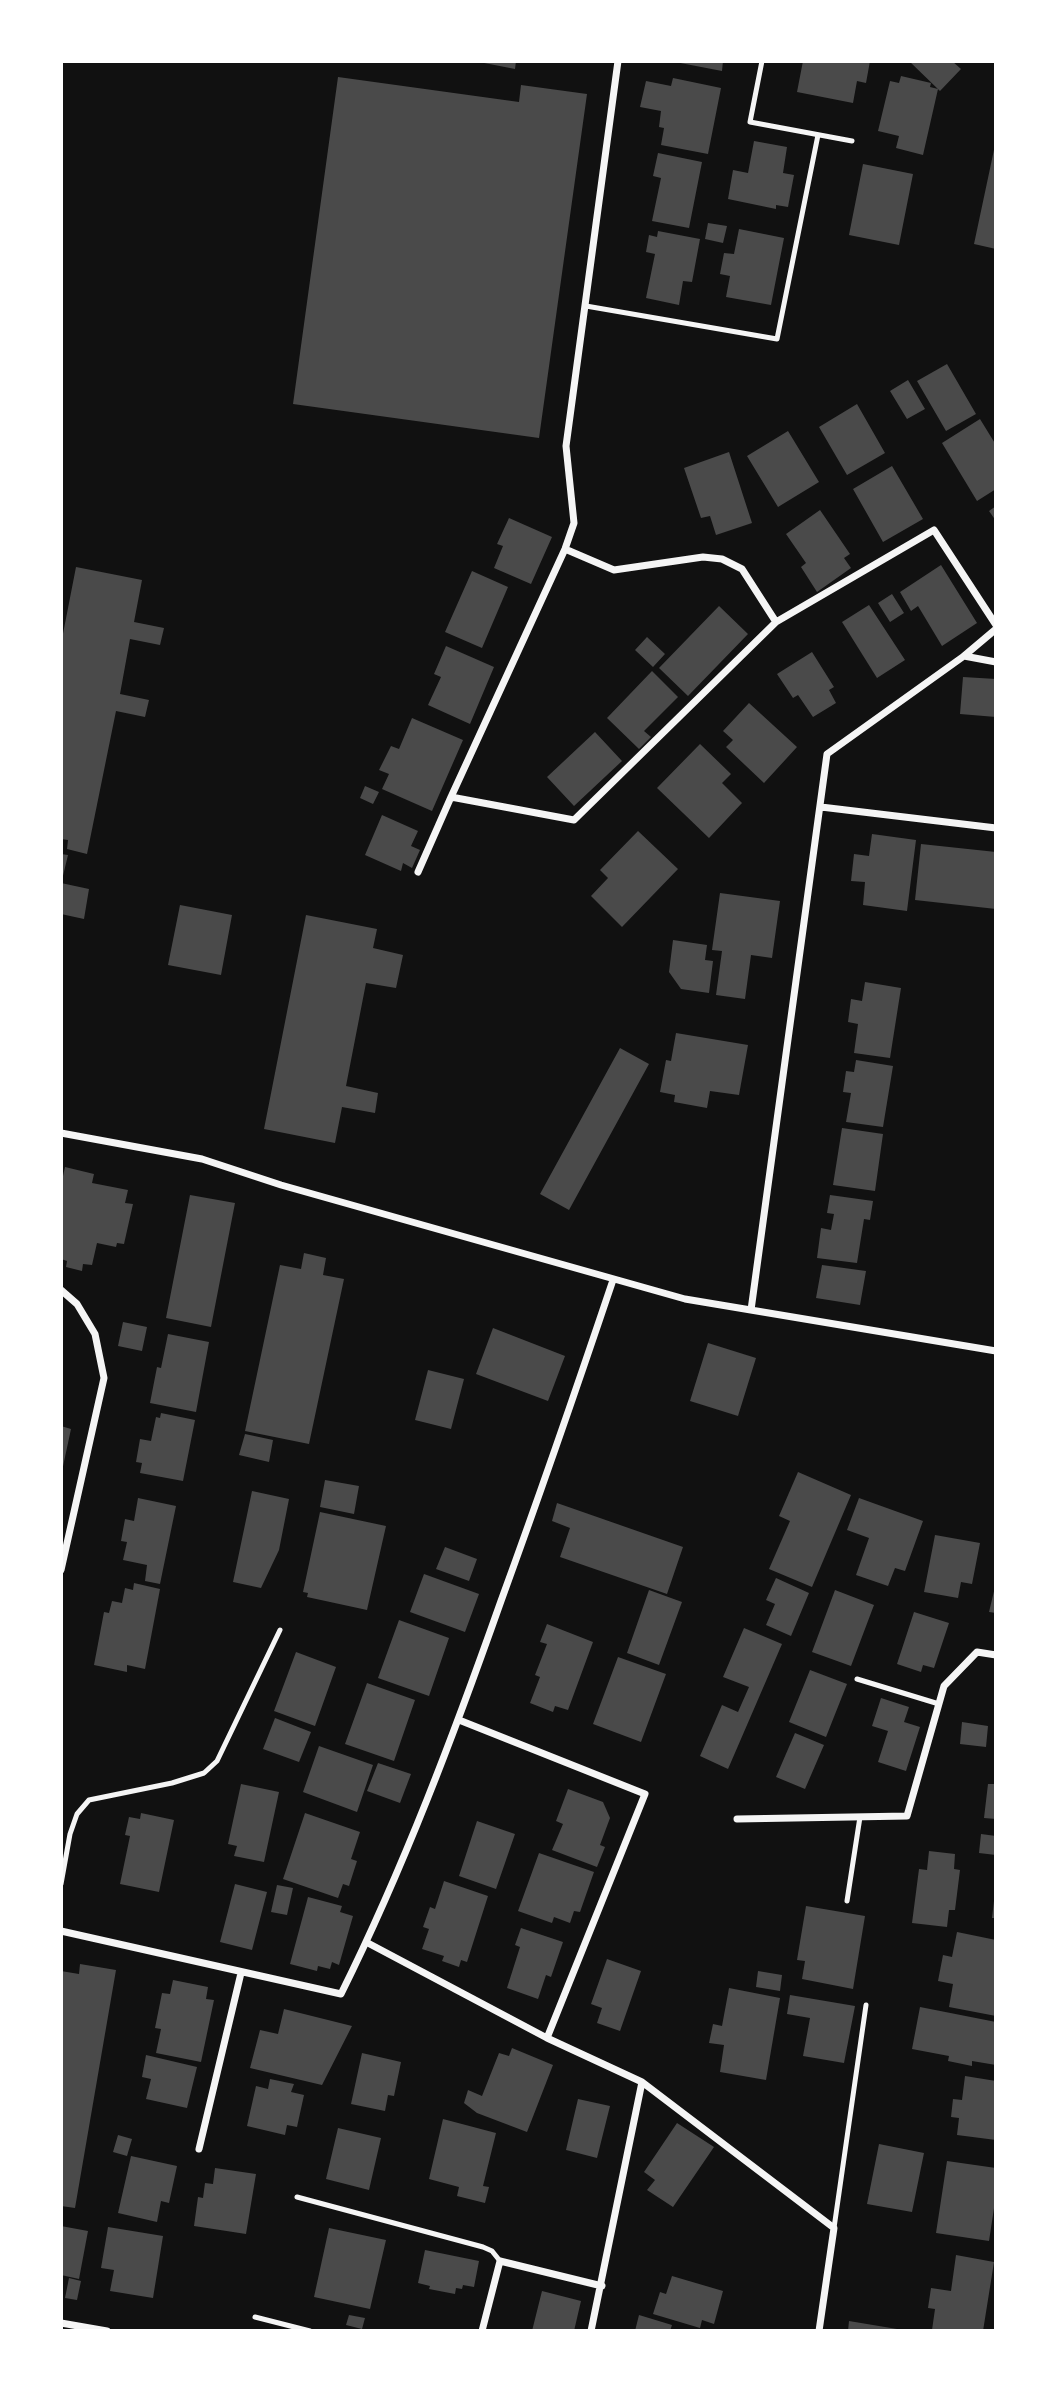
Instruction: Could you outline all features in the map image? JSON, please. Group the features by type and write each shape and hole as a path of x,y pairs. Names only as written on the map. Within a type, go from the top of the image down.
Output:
{"street":[{"path":"418,872 565,549 574,523 566,446 618,61"},
{"path":"451,797 574,820 776,622 934,530 996,627 964,656 827,754 751,1310"},
{"path":"565,549 614,570 704,556 722,559 741,569 776,622"},
{"path":"964,656 996,662"},
{"path":"821,807 996,828"},
{"path":"61,1133 202,1159 281,1185 685,1299 996,1350"},
{"path":"61,1931 341,1994 366,1942 459,1720 613,1280"},
{"path":"61,1290 77,1304 95,1334 104,1378 61,1570"},
{"path":"737,1819 907,1816 944,1686 977,1652 996,1655"},
{"path":"459,1720 645,1794 547,2038"},
{"path":"366,1942 547,2038 642,2082 834,2228 820,2331"},
{"path":"199,2148 241,1973"},
{"path":"591,2331 642,2082"},
{"path":"482,2331 500,2261 602,2286"},
{"path":"61,2323 107,2331"}],"lane":[{"path":"762,61 750,122 852,141"},
{"path":"586,306 777,339 817,135"},
{"path":"61,1884 70,1834 77,1815 89,1800 172,1783 204,1773 218,1761 280,1630"},
{"path":"857,1679 939,1704"},
{"path":"847,1900 860,1817"},
{"path":"834,2228 866,2006"},
{"path":"297,2197 483,2247 492,2251 500,2261"},
{"path":"255,2317 310,2331"}],"building":[{"path":"474,61 516,61 515,69"},
{"path":"670,61 723,61 722,71"},
{"path":"803,61 870,61 866,83 857,81 853,103 797,92"},
{"path":"909,61 952,61 961,69 940,91"},
{"path":"901,76 931,83 930,87 938,89 923,155 896,148 899,136 878,131 890,81 899,83"},
{"path":"338,77 519,102 521,85 587,94 539,438 293,404"},
{"path":"673,78 721,88 708,154 661,145 664,128 659,127 661,111 640,107 646,81 671,86"},
{"path":"754,141 787,147 783,173 794,175 788,207 776,205 776,209 728,199 733,170 748,173"},
{"path":"996,145 996,249 974,244"},
{"path":"658,153 702,162 689,228 652,221 661,178 653,176"},
{"path":"863,164 913,174 899,245 849,235"},
{"path":"708,223 727,226 723,243 705,239"},
{"path":"739,229 784,238 771,305 726,297 730,276 720,274 724,253 734,254"},
{"path":"658,231 700,239 692,282 683,281 679,305 646,298 655,254 646,252 649,235 657,237"},
{"path":"947,364 976,414 946,431 917,381"},
{"path":"908,380 925,409 907,419 890,391"},
{"path":"857,404 885,453 847,475 819,427"},
{"path":"980,419 996,445 996,489 977,501 942,443"},
{"path":"788,431 819,482 778,507 747,456"},
{"path":"729,452 752,523 716,535 710,516 701,518 684,468"},
{"path":"892,466 923,519 883,542 853,489"},
{"path":"996,506 996,521 989,511"},
{"path":"820,510 850,554 844,558 851,568 817,592 801,567 806,563 786,534"},
{"path":"509,518 552,537 531,584 494,568 503,546 497,544"},
{"path":"941,565 977,623 942,646 918,606 911,611 900,592"},
{"path":"76,567 142,580 134,622 164,628 160,645 130,639 120,694 149,700 145,717 116,711 87,854 67,849 68,840 61,839 61,644"},
{"path":"472,571 508,587 482,648 445,632"},
{"path":"892,594 904,613 890,622 878,603"},
{"path":"869,605 905,660 877,678 842,622"},
{"path":"719,606 748,634 688,696 659,668"},
{"path":"647,637 665,654 653,667 635,650"},
{"path":"446,646 494,667 470,724 428,705 441,677 434,674"},
{"path":"812,652 834,687 829,690 836,703 813,717 798,695 793,698 777,674"},
{"path":"652,671 678,697 644,731 651,737 639,749 607,718"},
{"path":"963,677 996,679 996,717 960,714"},
{"path":"749,703 797,747 764,783 726,747 733,740 723,731"},
{"path":"412,718 463,740 432,811 382,789 389,774 379,770 391,746 399,749"},
{"path":"595,732 622,761 574,806 547,777"},
{"path":"700,744 731,774 722,783 742,803 709,838 657,788"},
{"path":"365,786 379,792 373,804 360,798"},
{"path":"382,815 418,831 411,846 420,850 412,868 403,863 401,871 365,855"},
{"path":"638,831 678,869 622,927 591,896 608,878 600,870"},
{"path":"872,834 916,840 907,911 863,905 865,882 851,881 854,854 869,856"},
{"path":"921,844 996,852 996,909 915,900"},
{"path":"61,854 68,855 62,880 61,880"},
{"path":"61,883 89,889 84,919 61,914"},
{"path":"720,893 780,901 772,958 751,955 745,999 716,995 722,951 712,950"},
{"path":"180,905 232,915 221,975 168,965"},
{"path":"306,915 377,929 373,948 403,955 396,988 366,983 346,1086 378,1093 375,1113 342,1107 335,1143 264,1129"},
{"path":"673,940 707,945 705,960 713,961 709,993 681,989 669,972"},
{"path":"865,982 901,988 890,1058 854,1053 858,1024 848,1022 851,999 862,1001"},
{"path":"676,1033 748,1045 739,1095 710,1091 707,1108 674,1102 675,1095 660,1092 666,1060 671,1061"},
{"path":"620,1048 649,1064 569,1210 540,1194"},
{"path":"856,1060 893,1066 883,1127 846,1122 851,1093 843,1092 846,1071 854,1072"},
{"path":"842,1128 883,1134 875,1191 833,1185"},
{"path":"65,1167 94,1174 92,1183 128,1190 125,1203 133,1204 124,1244 117,1243 116,1247 97,1243 92,1265 83,1264 82,1271 66,1267 67,1261 61,1259 61,1185"},
{"path":"190,1195 235,1203 211,1327 166,1318"},
{"path":"830,1195 873,1201 870,1220 864,1219 857,1263 817,1258 821,1228 831,1230 834,1214 827,1213"},
{"path":"304,1253 326,1258 323,1275 344,1279 309,1444 245,1431 280,1265 301,1269"},
{"path":"822,1265 866,1271 860,1305 816,1298"},
{"path":"123,1322 147,1327 142,1351 118,1346"},
{"path":"493,1328 565,1356 548,1401 476,1374"},
{"path":"168,1334 209,1342 196,1412 150,1403 157,1367 161,1368"},
{"path":"708,1343 756,1358 738,1416 690,1401"},
{"path":"428,1370 464,1379 451,1429 415,1420"},
{"path":"161,1413 195,1420 183,1481 140,1473 142,1463 136,1462 140,1439 151,1441 156,1417 160,1418"},
{"path":"61,1426 71,1429 62,1471 61,1471"},
{"path":"245,1434 273,1440 269,1462 239,1455"},
{"path":"798,1472 851,1495 812,1587 769,1569 790,1521 779,1516"},
{"path":"325,1480 359,1486 354,1514 320,1507"},
{"path":"252,1491 289,1499 279,1550 261,1588 233,1582"},
{"path":"138,1498 176,1506 160,1584 145,1581 147,1565 123,1560 127,1542 121,1541 125,1519 134,1521"},
{"path":"859,1498 923,1521 905,1571 895,1568 888,1586 856,1575 869,1538 847,1530"},
{"path":"557,1503 683,1547 667,1594 560,1557 570,1528 552,1521"},
{"path":"320,1512 386,1526 367,1610 307,1597 308,1593 303,1592"},
{"path":"935,1535 980,1543 972,1584 961,1582 958,1598 924,1592"},
{"path":"445,1547 477,1559 469,1581 436,1569"},
{"path":"424,1574 479,1594 465,1632 410,1612"},
{"path":"776,1578 809,1593 791,1636 766,1625 775,1604 766,1600"},
{"path":"134,1583 160,1589 145,1669 127,1665 127,1672 94,1665 104,1612 109,1613 112,1601 122,1603 125,1588 133,1590"},
{"path":"996,1587 996,1613 989,1612"},
{"path":"649,1590 682,1602 659,1665 627,1653"},
{"path":"835,1590 874,1605 851,1666 812,1652"},
{"path":"914,1612 949,1623 934,1668 923,1665 921,1672 897,1664"},
{"path":"399,1620 449,1638 429,1696 378,1678"},
{"path":"547,1624 593,1642 568,1710 555,1706 553,1712 530,1703 540,1677 535,1675 547,1644 540,1642"},
{"path":"744,1628 782,1644 728,1769 700,1756 722,1705 738,1712 749,1687 723,1677"},
{"path":"296,1652 336,1667 315,1726 274,1711"},
{"path":"618,1657 666,1674 641,1742 593,1724"},
{"path":"810,1670 847,1684 826,1737 789,1722"},
{"path":"367,1683 415,1700 394,1761 345,1744"},
{"path":"881,1698 909,1707 904,1722 920,1727 906,1771 878,1762 888,1731 872,1726"},
{"path":"275,1718 311,1732 299,1762 263,1749"},
{"path":"962,1722 988,1726 986,1747 960,1744"},
{"path":"795,1733 824,1745 805,1789 776,1777"},
{"path":"319,1746 373,1765 357,1812 303,1792"},
{"path":"378,1763 411,1774 400,1803 367,1791"},
{"path":"241,1784 279,1792 264,1862 234,1856 237,1846 228,1844"},
{"path":"988,1784 996,1784 996,1819 984,1818"},
{"path":"568,1789 603,1802 610,1818 600,1845 605,1847 597,1867 552,1850 563,1824 556,1821"},
{"path":"141,1813 174,1820 159,1892 120,1884 130,1836 125,1835 129,1817 140,1819"},
{"path":"305,1813 360,1832 351,1859 357,1861 349,1886 343,1884 338,1898 283,1879"},
{"path":"477,1821 515,1834 496,1889 459,1876"},
{"path":"981,1834 996,1836 996,1855 979,1853"},
{"path":"929,1851 955,1854 954,1869 960,1870 955,1910 949,1910 947,1927 912,1923 919,1869 927,1870"},
{"path":"539,1853 594,1872 580,1912 574,1911 570,1923 554,1917 552,1923 518,1911"},
{"path":"444,1881 488,1896 467,1962 461,1960 459,1967 442,1961 444,1956 422,1949 429,1929 423,1927 430,1907 435,1909"},
{"path":"235,1884 267,1892 252,1950 220,1942"},
{"path":"277,1885 293,1888 287,1915 271,1912"},
{"path":"308,1897 342,1906 340,1912 353,1916 339,1965 332,1962 330,1969 318,1966 317,1971 290,1964"},
{"path":"994,1901 996,1918 992,1918"},
{"path":"806,1906 865,1916 853,1989 802,1979 805,1961 797,1960"},
{"path":"521,1928 563,1942 551,1977 546,1975 538,1999 507,1988 520,1947 515,1945"},
{"path":"957,1932 996,1940 996,2016 949,2007 953,1984 938,1981 943,1955 952,1957"},
{"path":"607,1959 641,1971 620,2031 597,2023 602,2008 591,2004"},
{"path":"80,1964 116,1970 75,2208 61,2206 61,1971 79,1974"},
{"path":"758,1971 782,1975 780,1991 756,1987"},
{"path":"173,1980 208,1987 206,1999 214,2000 201,2062 156,2053 161,2029 155,2028 162,1993 170,1994"},
{"path":"729,1988 780,1998 766,2080 720,2072 724,2045 709,2043 713,2024 722,2026"},
{"path":"790,1995 855,2006 844,2063 803,2056 810,2018 787,2014"},
{"path":"920,2007 996,2022 996,2065 972,2061 972,2066 948,2061 949,2056 912,2049"},
{"path":"284,2009 352,2026 322,2085 250,2068 260,2030 278,2034"},
{"path":"512,2048 553,2065 527,2132 477,2113 464,2103 468,2090 482,2096 499,2053 509,2056"},
{"path":"362,2053 401,2062 394,2096 388,2095 385,2111 351,2104"},
{"path":"146,2055 197,2067 187,2108 146,2099 151,2079 142,2077"},
{"path":"965,2076 996,2081 996,2140 957,2135 959,2118 951,2117 953,2099 962,2100"},
{"path":"270,2079 294,2084 291,2092 304,2095 297,2127 287,2125 285,2135 247,2126 256,2086 268,2089"},
{"path":"578,2099 610,2106 597,2158 566,2150"},
{"path":"443,2119 496,2133 483,2186 489,2187 485,2203 457,2196 459,2187 429,2179"},
{"path":"677,2123 714,2147 673,2207 647,2190 655,2180 644,2172"},
{"path":"338,2128 381,2138 369,2190 326,2179"},
{"path":"118,2135 132,2139 127,2156 113,2152"},
{"path":"879,2144 924,2153 912,2212 867,2204"},
{"path":"131,2156 177,2166 169,2203 161,2201 157,2222 118,2213"},
{"path":"947,2161 996,2168 996,2195 989,2241 936,2233"},
{"path":"215,2168 256,2174 246,2234 194,2226 198,2197 203,2198 205,2183 213,2184"},
{"path":"61,2226 88,2231 79,2279 61,2275"},
{"path":"108,2227 163,2236 153,2298 110,2291 114,2270 101,2268"},
{"path":"329,2228 386,2240 370,2309 314,2297"},
{"path":"425,2250 479,2261 474,2287 463,2285 462,2289 456,2288 455,2294 429,2289 430,2286 418,2283"},
{"path":"956,2255 994,2262 983,2331 932,2330 935,2309 928,2308 931,2288 951,2291"},
{"path":"672,2276 723,2291 714,2324 702,2320 700,2328 653,2314 660,2292 666,2294"},
{"path":"69,2278 81,2281 77,2300 65,2298"},
{"path":"542,2291 581,2301 574,2331 532,2331"},
{"path":"349,2315 365,2318 362,2329 346,2325"},
{"path":"639,2315 672,2325 670,2331 635,2331"},
{"path":"849,2321 897,2329 897,2331 848,2331"}]}
